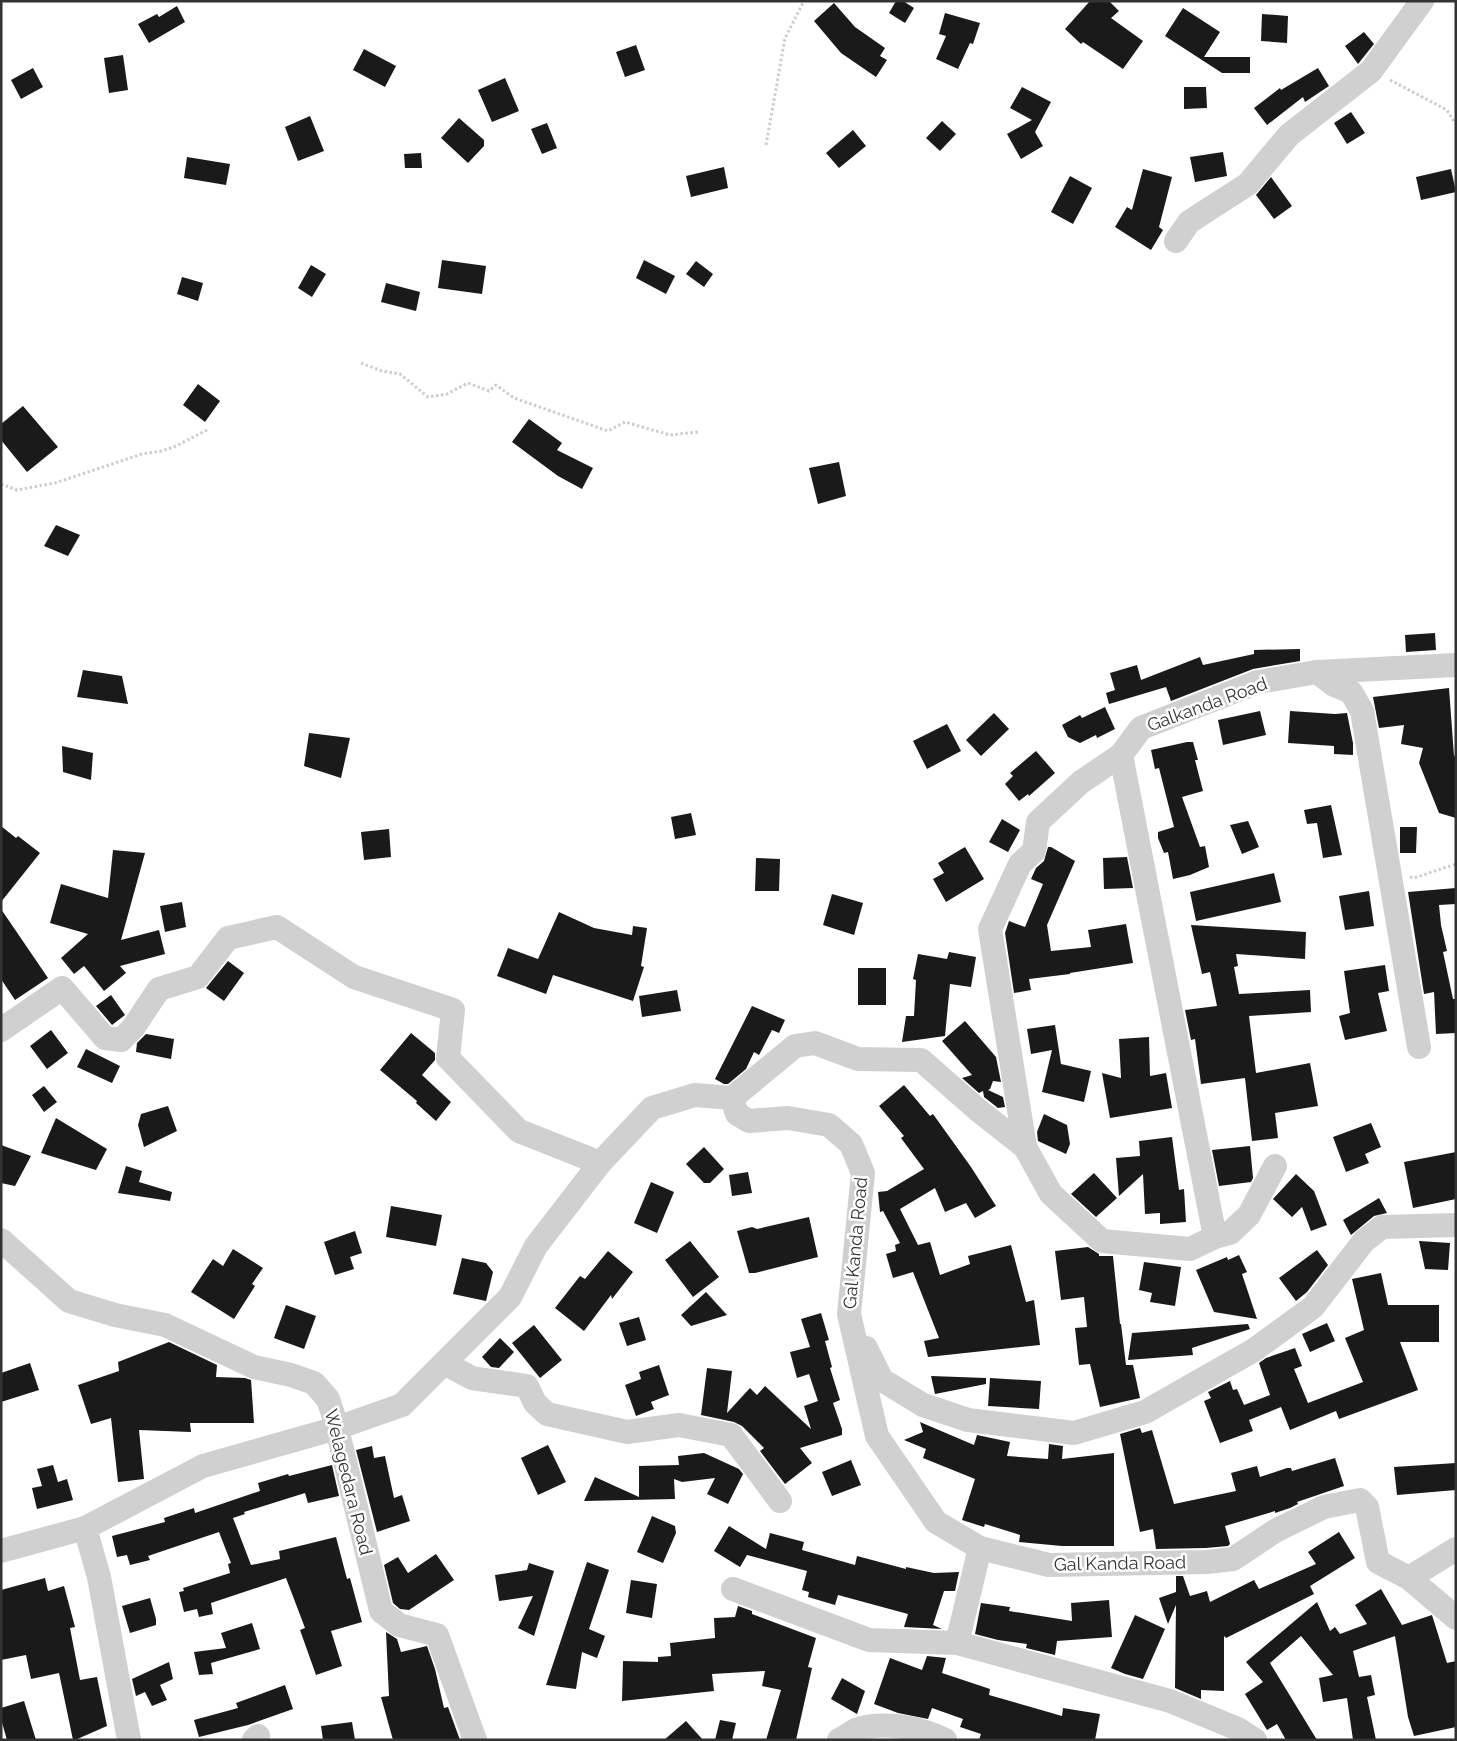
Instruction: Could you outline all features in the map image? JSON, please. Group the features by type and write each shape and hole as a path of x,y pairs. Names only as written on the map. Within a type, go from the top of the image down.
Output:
{"street":[{"path":"1176,241 1189,222 1248,184 1289,135 1371,71 1422,1"},
{"name":"Galkanda Road","path":"1025,1146 990,929 1020,864 1034,851 1038,822 1081,782 1121,755 1141,728 1258,682 1317,672 1456,665"},
{"path":"1317,672 1334,684 1351,692 1362,711 1419,1047"},
{"path":"1121,755 1215,1237"},
{"path":"1,1030 62,988 106,1038 122,1040 133,1028 159,989 198,978 228,938 277,927 354,977 453,1010 448,1058 519,1131 600,1163"},
{"path":"1,1551 85,1528 203,1466 337,1428 402,1405 510,1297 536,1246 600,1163 652,1108 695,1095 732,1098 795,1046 815,1043 858,1059 921,1060 978,1110 1025,1146 1051,1194 1102,1241 1190,1249 1215,1237 1230,1233 1249,1215 1275,1166"},
{"name":"Gal Kanda Road","path":"732,1098 736,1114 749,1121 788,1118 829,1125 851,1144 864,1173 848,1314 877,1436 936,1522 980,1548 1049,1565 1224,1560 1233,1559 1275,1531 1324,1507 1360,1500 1367,1507 1378,1562 1409,1578 1456,1618"},
{"path":"848,1314 882,1380 922,1405 968,1420 1074,1433 1145,1412 1254,1350 1313,1307 1364,1242 1382,1228 1456,1225"},
{"name":"Welagedara Road","path":"1,1240 69,1301 115,1315 165,1325 254,1367 291,1374 314,1383 328,1400 337,1428 381,1612 399,1625 437,1635 475,1740"},
{"path":"444,1363 472,1378 527,1386 535,1403 547,1414 627,1432 679,1426 731,1435 780,1501"},
{"path":"85,1528 99,1577 129,1740"},
{"path":"957,1643 980,1548"},
{"path":"1409,1578 1456,1549"},
{"path":"733,1589 869,1640 957,1643 1170,1701 1238,1729 1255,1740"},
{"path":"839,1740 858,1730 878,1726 909,1727 946,1740"}],"path":[{"path":"766,145 785,38 804,1"},
{"path":"1371,71 1447,110 1456,126"},
{"path":"361,364 382,371 400,374 428,397 447,394 468,383 489,391 496,385 514,398 608,431 625,422 670,435 698,432"},
{"path":"1,484 17,490 55,483 142,454 162,451 207,430"},
{"path":"1388,870 1414,878 1456,864"}],"building":[{"path":"896,1 903,1 914,8 905,23 889,13"},
{"path":"1090,1 1109,1 1119,11 1111,18 1143,41 1123,69 1083,42 1081,44 1065,29"},
{"path":"834,3 855,27 885,48 880,56 887,60 876,77 841,53 814,21"},
{"path":"177,6 185,22 149,43 138,24 157,14 159,17"},
{"path":"1183,8 1220,32 1204,57 1250,57 1250,73 1222,73 1165,36"},
{"path":"945,13 980,23 973,44 970,43 958,69 936,59 946,36 939,34"},
{"path":"1262,14 1288,16 1287,43 1261,41"},
{"path":"1364,32 1374,44 1358,64 1345,46"},
{"path":"636,45 645,70 625,77 616,52"},
{"path":"364,49 396,66 385,87 353,70"},
{"path":"123,55 128,90 109,93 104,58"},
{"path":"33,68 43,87 21,99 11,80"},
{"path":"1318,68 1329,86 1305,102 1303,97 1267,125 1254,108 1280,88 1281,90"},
{"path":"505,78 519,111 492,122 478,90"},
{"path":"1022,87 1051,102 1035,132 1043,146 1021,159 1007,134 1032,120 1010,108"},
{"path":"1184,87 1206,87 1207,108 1184,109"},
{"path":"1351,112 1365,133 1347,144 1334,123"},
{"path":"310,116 324,151 298,161 285,127"},
{"path":"459,118 484,140 484,146 468,163 441,138"},
{"path":"942,121 956,134 940,151 926,138"},
{"path":"547,123 557,148 542,154 531,129"},
{"path":"853,130 866,146 839,168 826,153"},
{"path":"1223,152 1227,176 1195,182 1190,157"},
{"path":"421,153 422,168 405,168 404,154"},
{"path":"187,157 230,164 226,185 184,178"},
{"path":"724,167 728,188 691,197 686,176"},
{"path":"1143,169 1172,177 1159,227 1163,230 1151,250 1115,227 1127,207 1132,210"},
{"path":"1451,169 1456,192 1421,200 1416,177"},
{"path":"1070,176 1092,188 1073,224 1051,212"},
{"path":"1271,177 1292,206 1274,219 1256,195"},
{"path":"442,260 486,266 482,294 438,288"},
{"path":"644,260 675,276 666,294 636,278"},
{"path":"696,261 713,274 704,287 686,274"},
{"path":"311,265 326,274 312,297 298,288"},
{"path":"182,277 203,283 198,301 177,294"},
{"path":"386,283 420,292 416,311 381,302"},
{"path":"198,384 220,401 205,422 183,405"},
{"path":"23,406 58,447 27,472 1,440 1,424"},
{"path":"529,419 562,443 557,450 593,468 582,489 558,476 512,442"},
{"path":"839,462 846,496 818,504 809,468"},
{"path":"56,525 80,535 68,556 44,546"},
{"path":"1435,633 1436,650 1406,652 1405,635"},
{"path":"1300,649 1300,661 1253,669 1171,701 1166,687 1109,704 1106,693 1115,690 1110,673 1137,665 1141,680 1200,657 1203,665 1254,654 1254,650"},
{"path":"83,670 122,676 128,704 77,697"},
{"path":"1449,688 1454,756 1456,755 1456,818 1439,813 1419,763 1423,748 1401,744 1404,725 1379,728 1373,697"},
{"path":"1105,707 1115,729 1097,738 1096,735 1080,743 1068,737 1062,725 1080,715 1082,718"},
{"path":"1260,711 1266,735 1223,745 1218,720"},
{"path":"1290,711 1347,713 1353,743 1353,755 1334,754 1334,746 1288,743"},
{"path":"994,713 1009,729 981,756 966,740"},
{"path":"947,724 961,751 927,769 913,741"},
{"path":"309,733 350,738 341,778 304,766"},
{"path":"1193,742 1198,760 1195,760 1203,791 1182,797 1200,847 1205,846 1209,867 1190,875 1173,879 1168,852 1164,853 1158,838 1158,832 1174,827 1159,768 1155,769 1151,750"},
{"path":"62,746 93,753 91,780 63,772"},
{"path":"1036,751 1055,773 1029,796 1028,794 1019,801 1005,784 1013,776 1010,773"},
{"path":"1331,805 1342,855 1323,858 1317,823 1307,824 1304,810"},
{"path":"691,813 696,835 675,839 671,817"},
{"path":"1002,819 1020,830 1008,852 989,842"},
{"path":"1248,821 1259,847 1242,854 1230,825"},
{"path":"1,826 40,853 1,902"},
{"path":"1400,827 1417,827 1416,853 1400,853"},
{"path":"389,829 391,857 364,860 361,832"},
{"path":"965,847 984,879 946,902 933,879 944,873 938,863"},
{"path":"1048,847 1075,861 1047,925 1051,951 1091,947 1088,930 1126,924 1133,963 1029,979 1031,990 1014,993 1005,933 1009,921 1025,927 1043,884 1031,879 1036,868 1044,861"},
{"path":"113,850 145,853 121,940 159,930 165,954 120,966 126,973 104,991 84,966 74,974 61,958 88,934 50,923 61,884 108,898"},
{"path":"1127,857 1133,888 1104,889 1103,858"},
{"path":"756,858 780,859 779,891 755,891"},
{"path":"1274,873 1281,902 1196,921 1190,892"},
{"path":"1456,888 1456,904 1439,905 1447,951 1443,952 1453,999 1456,999 1456,1033 1436,1034 1434,992 1424,994 1408,892"},
{"path":"1369,891 1374,926 1345,930 1339,896"},
{"path":"832,894 863,903 854,935 823,925"},
{"path":"182,902 186,927 165,932 160,906"},
{"path":"1,909 48,978 15,1000 1,979"},
{"path":"559,912 594,928 632,935 633,926 647,928 641,966 644,967 633,1001 553,975 546,994 497,976 508,948 538,959"},
{"path":"1191,925 1306,932 1305,959 1236,954 1238,966 1234,967 1239,994 1310,990 1311,1012 1249,1016 1256,1073 1310,1063 1318,1106 1275,1113 1278,1138 1252,1141 1245,1078 1201,1084 1195,1039 1191,1040 1185,1010 1217,1006 1210,972 1202,974"},
{"path":"949,952 976,957 971,987 950,984 945,1036 902,1042 906,1016 914,1016 916,980 913,979 918,954 947,959"},
{"path":"228,961 244,973 224,1001 206,988"},
{"path":"1385,965 1389,991 1378,993 1387,1031 1345,1040 1339,1016 1350,1013 1344,971"},
{"path":"858,968 886,968 886,1005 858,1005"},
{"path":"677,990 681,1011 642,1017 639,996"},
{"path":"111,995 125,1015 112,1025 96,1006"},
{"path":"752,1006 785,1020 779,1033 772,1030 759,1055 754,1052 746,1069 728,1084 724,1084 715,1079"},
{"path":"965,1021 996,1057 1001,1082 993,1081 988,1090 1003,1097 1005,1107 998,1108 984,1097 983,1091 979,1093 962,1078 972,1075 942,1041"},
{"path":"1055,1025 1061,1064 1091,1071 1084,1102 1042,1092 1052,1050 1031,1054 1027,1029"},
{"path":"51,1030 68,1053 47,1069 30,1046"},
{"path":"411,1033 435,1053 435,1060 422,1075 451,1102 436,1121 416,1103 417,1101 380,1070"},
{"path":"146,1034 174,1039 171,1059 136,1052 137,1043"},
{"path":"1149,1037 1150,1076 1166,1073 1172,1108 1110,1118 1102,1073 1121,1078 1119,1039"},
{"path":"86,1049 120,1066 112,1083 77,1067"},
{"path":"904,1085 930,1116 933,1114 996,1206 975,1218 966,1203 945,1212 935,1188 900,1209 918,1245 930,1242 940,1275 970,1264 968,1256 1011,1245 1026,1302 1034,1300 1040,1345 928,1357 924,1341 939,1338 913,1272 893,1278 886,1254 896,1251 895,1245 900,1243 883,1211 880,1212 878,1192 887,1191 924,1169 901,1138 904,1136 879,1106"},
{"path":"44,1086 57,1102 44,1112 32,1095"},
{"path":"168,1106 177,1131 144,1147 138,1125 141,1114"},
{"path":"1044,1114 1067,1125 1070,1144 1066,1154 1038,1141 1037,1132"},
{"path":"56,1118 107,1149 96,1170 41,1153"},
{"path":"1371,1123 1381,1147 1365,1154 1369,1163 1346,1172 1333,1137"},
{"path":"1172,1137 1179,1190 1184,1189 1186,1222 1160,1224 1160,1213 1145,1214 1143,1174 1119,1196 1116,1158 1140,1156 1139,1141"},
{"path":"1,1145 31,1156 15,1186 1,1183"},
{"path":"1250,1146 1253,1178 1251,1182 1219,1186 1212,1150"},
{"path":"704,1147 724,1169 710,1183 704,1183 686,1164"},
{"path":"1456,1152 1456,1199 1413,1208 1404,1162"},
{"path":"126,1166 142,1171 139,1182 172,1192 170,1201 118,1193"},
{"path":"748,1172 752,1193 732,1196 729,1175"},
{"path":"1094,1173 1117,1198 1096,1217 1071,1194"},
{"path":"1296,1174 1314,1191 1327,1225 1311,1231 1302,1207 1292,1217 1273,1199"},
{"path":"651,1182 674,1192 657,1233 634,1223"},
{"path":"1379,1198 1387,1213 1374,1216 1351,1235 1343,1220"},
{"path":"391,1206 442,1215 436,1246 386,1237"},
{"path":"809,1217 818,1257 749,1273 737,1231 752,1227 757,1229"},
{"path":"355,1231 362,1253 350,1257 354,1269 335,1275 324,1242"},
{"path":"690,1241 719,1277 693,1297 665,1260"},
{"path":"1419,1241 1450,1243 1448,1270 1425,1269"},
{"path":"1088,1247 1099,1254 1099,1256 1113,1256 1126,1365 1133,1365 1140,1398 1100,1407 1090,1364 1079,1365 1075,1328 1087,1327 1084,1297 1061,1300 1055,1251"},
{"path":"233,1249 263,1268 252,1284 255,1286 234,1319 191,1292 213,1259 223,1266"},
{"path":"1317,1250 1328,1265 1307,1292 1296,1301 1279,1278"},
{"path":"608,1251 633,1272 612,1299 611,1295 584,1331 555,1308 580,1276 585,1279"},
{"path":"1239,1255 1247,1272 1242,1274 1257,1319 1214,1312 1196,1270 1227,1257 1228,1260"},
{"path":"462,1258 486,1263 493,1272 486,1301 453,1294"},
{"path":"1144,1262 1181,1267 1175,1306 1150,1302 1152,1293 1139,1290"},
{"path":"1381,1273 1388,1305 1439,1305 1439,1342 1400,1342 1418,1390 1339,1419 1336,1411 1290,1430 1281,1407 1249,1420 1253,1431 1220,1443 1204,1401 1211,1398 1208,1392 1230,1381 1233,1390 1237,1389 1244,1405 1270,1395 1259,1363 1266,1358 1295,1348 1302,1366 1294,1369 1308,1403 1363,1382 1345,1338 1364,1330 1352,1279"},
{"path":"706,1292 727,1315 691,1326 681,1315"},
{"path":"286,1305 316,1316 304,1349 274,1338"},
{"path":"821,1313 829,1340 825,1341 832,1367 830,1368 840,1400 833,1403 842,1429 842,1435 800,1448 812,1463 785,1484 760,1451 764,1448 742,1426 734,1422 701,1415 707,1368 732,1371 727,1413 750,1388 757,1395 765,1386 811,1429 804,1406 818,1401 809,1374 797,1378 790,1352 810,1347 801,1319"},
{"path":"639,1317 646,1340 627,1346 619,1323"},
{"path":"1327,1323 1335,1341 1310,1352 1302,1334"},
{"path":"1248,1324 1250,1329 1192,1348 1193,1355 1128,1360 1132,1333"},
{"path":"534,1325 562,1360 540,1378 512,1343"},
{"path":"500,1338 514,1352 499,1368 491,1367 482,1357"},
{"path":"169,1342 217,1365 216,1377 251,1380 254,1423 190,1423 191,1432 139,1430 144,1479 118,1482 111,1418 91,1424 78,1385 119,1371 118,1362"},
{"path":"30,1363 39,1390 1,1402 1,1373"},
{"path":"659,1365 669,1395 651,1402 654,1409 636,1416 625,1385 641,1379 639,1372"},
{"path":"931,1376 986,1378 986,1384 935,1394"},
{"path":"990,1378 1041,1381 1039,1409 988,1406"},
{"path":"920,1422 974,1445 977,1435 1010,1442 1007,1456 1048,1459 1049,1444 1063,1446 1062,1459 1114,1453 1114,1546 1062,1546 1019,1542 1020,1535 985,1524 984,1527 962,1520 975,1479 923,1458 926,1449 904,1440 923,1432"},
{"path":"1140,1428 1142,1433 1152,1430 1174,1504 1236,1491 1231,1473 1257,1466 1260,1477 1287,1468 1291,1468 1292,1471 1335,1458 1344,1486 1297,1502 1298,1504 1290,1508 1225,1526 1230,1544 1228,1546 1156,1549 1153,1529 1140,1532 1120,1434"},
{"path":"548,1445 566,1482 538,1495 521,1458"},
{"path":"372,1446 374,1458 385,1456 394,1498 402,1495 410,1521 377,1532 356,1450"},
{"path":"704,1453 739,1469 743,1474 728,1504 707,1494 715,1478 682,1482 674,1479 675,1499 584,1501 595,1477 639,1497 639,1466 679,1465 678,1456"},
{"path":"851,1460 861,1485 832,1496 822,1472"},
{"path":"1456,1463 1456,1490 1397,1495 1394,1467"},
{"path":"53,1465 58,1482 67,1479 73,1500 37,1509 32,1488 42,1486 37,1469"},
{"path":"332,1465 339,1496 308,1503 305,1493 244,1512 245,1514 233,1518 251,1565 280,1559 279,1551 336,1537 347,1579 350,1578 362,1622 331,1631 342,1666 316,1675 300,1630 305,1628 286,1578 211,1603 213,1614 199,1617 197,1609 184,1612 179,1592 184,1591 183,1588 230,1573 228,1564 231,1563 219,1532 148,1556 150,1560 130,1565 127,1555 117,1557 112,1536 165,1522 164,1518 194,1508 195,1513 260,1491 258,1483 288,1474 289,1476"},
{"path":"652,1516 675,1526 676,1533 663,1563 637,1552"},
{"path":"729,1526 766,1549 770,1533 804,1542 802,1550 855,1565 857,1556 906,1569 906,1567 934,1573 959,1572 955,1591 944,1591 933,1625 942,1629 904,1627 908,1614 838,1595 835,1605 808,1597 809,1592 802,1590 807,1571 747,1555 740,1567 714,1551"},
{"path":"1339,1532 1355,1558 1310,1586 1314,1594 1226,1638 1224,1636 1224,1691 1201,1690 1201,1699 1175,1688 1176,1605 1168,1624 1159,1598 1176,1592 1176,1576 1183,1576 1190,1596 1207,1591 1210,1602 1254,1580 1259,1589 1316,1564 1308,1552"},
{"path":"436,1554 454,1580 409,1610 400,1609 393,1603 384,1565 398,1557 408,1573"},
{"path":"587,1562 609,1570 589,1629 605,1636 597,1658 582,1652 576,1689 546,1685"},
{"path":"529,1563 554,1571 534,1636 518,1628 533,1596 499,1601 495,1575 527,1570"},
{"path":"45,1578 48,1591 64,1586 75,1627 70,1628 80,1680 97,1677 107,1726 75,1740 73,1740 59,1673 31,1679 26,1655 1,1660 1,1590"},
{"path":"631,1580 657,1584 652,1618 626,1613"},
{"path":"1381,1589 1402,1625 1432,1615 1447,1663 1456,1661 1456,1727 1414,1736 1408,1717 1395,1636 1353,1651 1359,1677 1371,1675 1375,1695 1367,1697 1376,1740 1353,1740 1347,1698 1323,1702 1319,1678 1333,1675 1301,1636 1270,1663 1317,1740 1286,1740 1277,1724 1267,1730 1245,1694 1263,1682 1246,1662 1317,1602 1330,1631 1335,1627 1340,1634 1367,1624 1355,1605"},
{"path":"150,1598 156,1625 130,1633 122,1606"},
{"path":"1109,1600 1112,1637 1057,1641 1055,1655 1026,1648 1027,1644 998,1640 975,1634 981,1603 1010,1607 1009,1611 1072,1621 1071,1603"},
{"path":"738,1606 752,1611 752,1614 816,1638 808,1667 812,1668 796,1740 766,1740 781,1690 762,1686 765,1671 712,1674 714,1691 622,1701 623,1661 658,1662 658,1657 671,1656 670,1643 715,1638 714,1618 735,1617"},
{"path":"1135,1615 1165,1629 1143,1679 1111,1668"},
{"path":"252,1623 260,1649 211,1663 213,1674 199,1675 194,1652 226,1648 221,1633"},
{"path":"386,1632 397,1639 401,1652 427,1646 435,1669 444,1708 448,1707 460,1740 393,1740 381,1697 389,1696"},
{"path":"927,1656 946,1658 942,1673 990,1689 989,1695 1062,1716 1063,1708 1100,1714 1095,1740 979,1740 981,1734 960,1727 963,1719 932,1708 928,1719 898,1713 874,1704 890,1658 922,1670"},
{"path":"169,1662 173,1679 160,1685 167,1700 152,1706 145,1692 136,1696 132,1679"},
{"path":"842,1678 865,1691 857,1714 831,1699"},
{"path":"285,1685 293,1709 248,1725 199,1737 194,1720 238,1708 236,1703"},
{"path":"24,1701 36,1740 7,1740 1,1719 1,1708"},
{"path":"720,1720 736,1723 732,1740 715,1740"},
{"path":"686,1721 703,1740 664,1740"},
{"path":"352,1722 355,1740 323,1740 321,1726"}]}
